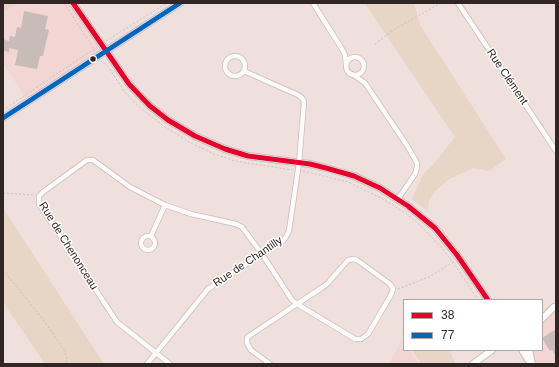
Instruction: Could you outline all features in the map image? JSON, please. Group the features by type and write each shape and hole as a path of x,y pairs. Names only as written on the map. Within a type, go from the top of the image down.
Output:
{"street":[{"path":"73,3 129,84 159,113 185,131 205,141 235,152 262,158 299,162 326,168 354,176 370,183 398,199 435,228 457,255 487,299"},
{"path":"3,118 105,50 180,3"},
{"path":"314,3 345,55 347,70 364,83 408,147 417,163 415,174 398,199"},
{"name":"Rue Clément","path":"458,3 556,151"},
{"path":"342,49 346,54 361,60 363,64 364,83"},
{"name":"Rue de Chantilly","path":"233,57 239,58 244,62 244,71 240,75 231,75 227,71 226,63 233,57"},
{"path":"346,64 354,57"},
{"path":"352,74 358,74 363,69"},
{"name":"Rue de Chantilly","path":"147,364 208,289 284,240 289,231 299,162 304,108 303,99 298,95 244,71"},
{"name":"Rue de Chenonceau","path":"170,364 117,322 41,207 38,198 40,194 82,163 90,159 130,187 165,205 196,215 240,225 247,231 289,297 297,304"},
{"path":"151,236 165,205"},
{"path":"270,364 251,350 247,343 247,338 297,304 327,284 345,262 351,259 357,260 388,282 393,290 368,334 364,338 358,340 297,304"},
{"path":"543,315 555,307"},
{"path":"543,318 555,307"},
{"path":"473,364 491,351"},
{"path":"523,351 532,364"},
{"path":"529,351 532,364"}],"path":[{"path":"64,3 96,52"},
{"path":"106,42 167,3"},
{"path":"375,44 395,29 441,3"},
{"path":"3,110 97,48"},
{"path":"306,171 348,182 387,201 418,223 453,262 477,299"},
{"path":"3,193 35,195"},
{"path":"396,290 429,277 453,262"},
{"path":"3,270 42,318 64,350 67,358 66,364"}],"shaded area":[{"path":"3,3 17,3 3,13"},
{"path":"17,3 73,3 105,50 28,101 3,63 3,13"},
{"path":"367,3 414,3 420,25 506,159 489,171 474,168 449,179 435,191 429,201 428,211 412,199 424,173 432,166 455,137 366,5"},
{"path":"3,208 104,364 45,364 3,302"},
{"path":"556,310 556,364 535,364 530,351 543,351 543,321"},
{"path":"402,340 403,351 410,351 419,364 389,364"},
{"path":"413,351 450,351 455,362 455,364 421,364"}],"building":[{"path":"24,11 48,16 45,29 49,30 43,56 40,56 37,69 15,65 18,50 9,48 9,52 3,51 3,39 9,41 10,36 15,37 17,27 21,28"},
{"path":"556,329 556,356 552,350 550,351 543,337"}],"transit line":[{"name":"38","path":"73,3 129,84 150,106 168,120 195,136 225,149 248,156 310,164 326,168 354,176 380,188 408,206 435,228 457,255 487,299"},
{"name":"77","path":"3,118 180,3"}]}
